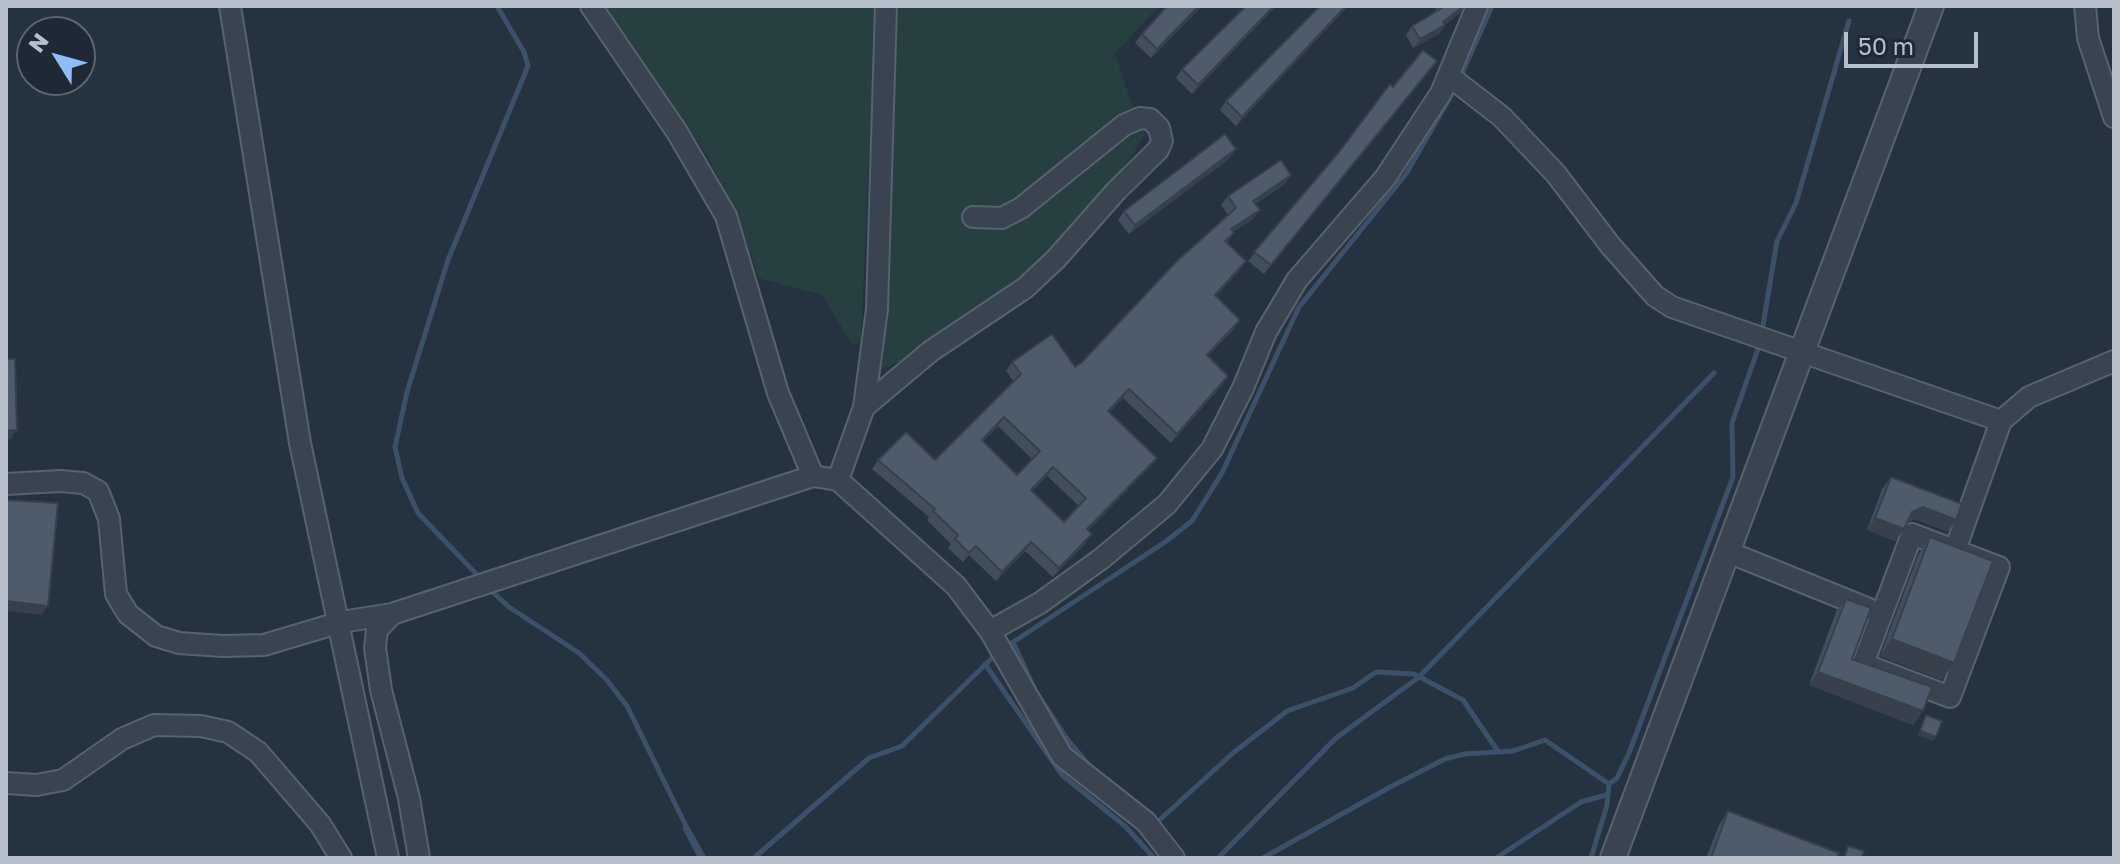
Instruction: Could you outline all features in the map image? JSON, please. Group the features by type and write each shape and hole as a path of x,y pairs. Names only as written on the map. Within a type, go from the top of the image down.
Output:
{"street":[{"path":"230,6 300,443 341,622 388,858"},
{"path":"591,6 677,132 726,216 778,393 813,476"},
{"path":"838,480 864,407 877,309 886,6"},
{"path":"996,644 1040,603 1167,504 1212,449 1243,388 1266,332 1297,280 1385,178 1455,80 1477,6"},
{"path":"1613,858 1931,6"},
{"path":"2085,6 2088,38 2114,117"},
{"path":"1455,80 1502,117 1556,174 1610,245 1655,296 1672,307 1804,350 2001,421"},
{"path":"864,407 931,351 1025,288 1056,259 1158,150 1162,141 1159,128 1150,119 1140,118 1124,125 1021,208 1002,218 973,217"},
{"path":"1955,550 2001,421 2029,397 2114,361"},
{"path":"6,484 60,481 83,483 98,491 109,519 116,594 128,614 156,636 179,643 264,645 341,622 392,614 813,476 838,480 956,586 996,644 1062,756 1146,822 1174,858"},
{"path":"1912,534 1999,567 1950,697 1863,664 1882,614 1912,534"},
{"path":"1728,552 1882,614"},
{"path":"392,614 377,630 375,648 381,690 409,798 419,858"},
{"path":"6,783 36,785 63,780 122,739 154,725 201,726 228,732 258,752 305,804 341,858"}],"green space":[{"path":"603,6 876,6 879,36 869,155 861,341 853,346 822,295 759,278 737,214 707,155"},
{"path":"895,6 1159,6 1115,53 1135,114 1054,176 980,224 1125,132 1141,126 1145,134 1128,162 1052,254 1011,289 906,359 879,370"}],"water":[{"path":"687,823 707,858 698,858 682,828"}],"building":[{"path":"1167,6 1199,6 1157,49 1142,34"},
{"path":"1246,6 1274,6 1198,85 1182,69"},
{"path":"1320,6 1346,6 1242,117 1226,101"},
{"path":"1440,6 1464,6 1443,22 1445,25 1420,39 1412,26 1442,8"},
{"path":"1423,50 1437,61 1271,265 1254,252 1339,152 1390,84 1393,87"},
{"path":"1225,134 1236,149 1135,225 1124,211"},
{"path":"1281,160 1291,175 1253,201 1260,210 1231,229 1234,233 1225,241 1246,261 1215,295 1240,320 1207,355 1228,376 1177,434 1129,389 1108,411 1157,458 1087,529 1092,534 1059,568 1031,542 1002,572 976,546 969,553 955,539 958,535 933,511 935,509 878,460 906,432 935,460 1021,374 1012,362 1052,334 1075,367 1082,362 1176,262 1236,208 1228,196","holes":["1004,417 1040,451 1017,475 982,440","1053,467 1086,498 1064,522 1031,490"]},
{"path":"6,359 15,359 17,430 6,431"},
{"path":"1891,477 1962,504 1956,520 1923,507 1912,512 1904,529 1875,518"},
{"path":"6,500 58,503 48,606 6,601"},
{"path":"1930,537 1993,561 1954,663 1892,639"},
{"path":"1846,599 1871,608 1852,659 1932,687 1923,711 1818,672"},
{"path":"1926,715 1942,721 1936,737 1920,731"},
{"path":"1728,811 1839,853 1837,858 1711,858"},
{"path":"1848,846 1864,851 1861,858 1844,858"}],"waterway":[{"path":"482,580 418,513 402,478 395,447 407,392 448,260 528,66 524,52 497,6"},
{"path":"1460,78 1492,6"},
{"path":"1763,325 1777,241 1796,203 1849,21"},
{"path":"1004,648 1192,521 1222,473 1299,307 1406,174 1456,87"},
{"path":"1591,858 1607,805 1609,784 1617,778 1629,753 1733,477 1732,423 1759,346"},
{"path":"1218,858 1336,738 1419,677 1714,373"},
{"path":"488,588 509,607 579,653 606,679 627,706 688,830"},
{"path":"1013,642 1035,690 1067,739 1090,766"},
{"path":"754,858 869,758 902,746 996,654"},
{"path":"985,664 1062,775 1125,826 1154,858"},
{"path":"1155,824 1233,753 1287,711 1353,688 1376,672 1414,674 1463,700 1497,750"},
{"path":"1263,858 1392,786 1445,759 1464,754 1513,751 1545,740 1609,784"},
{"path":"1496,858 1581,802 1606,795"}]}
